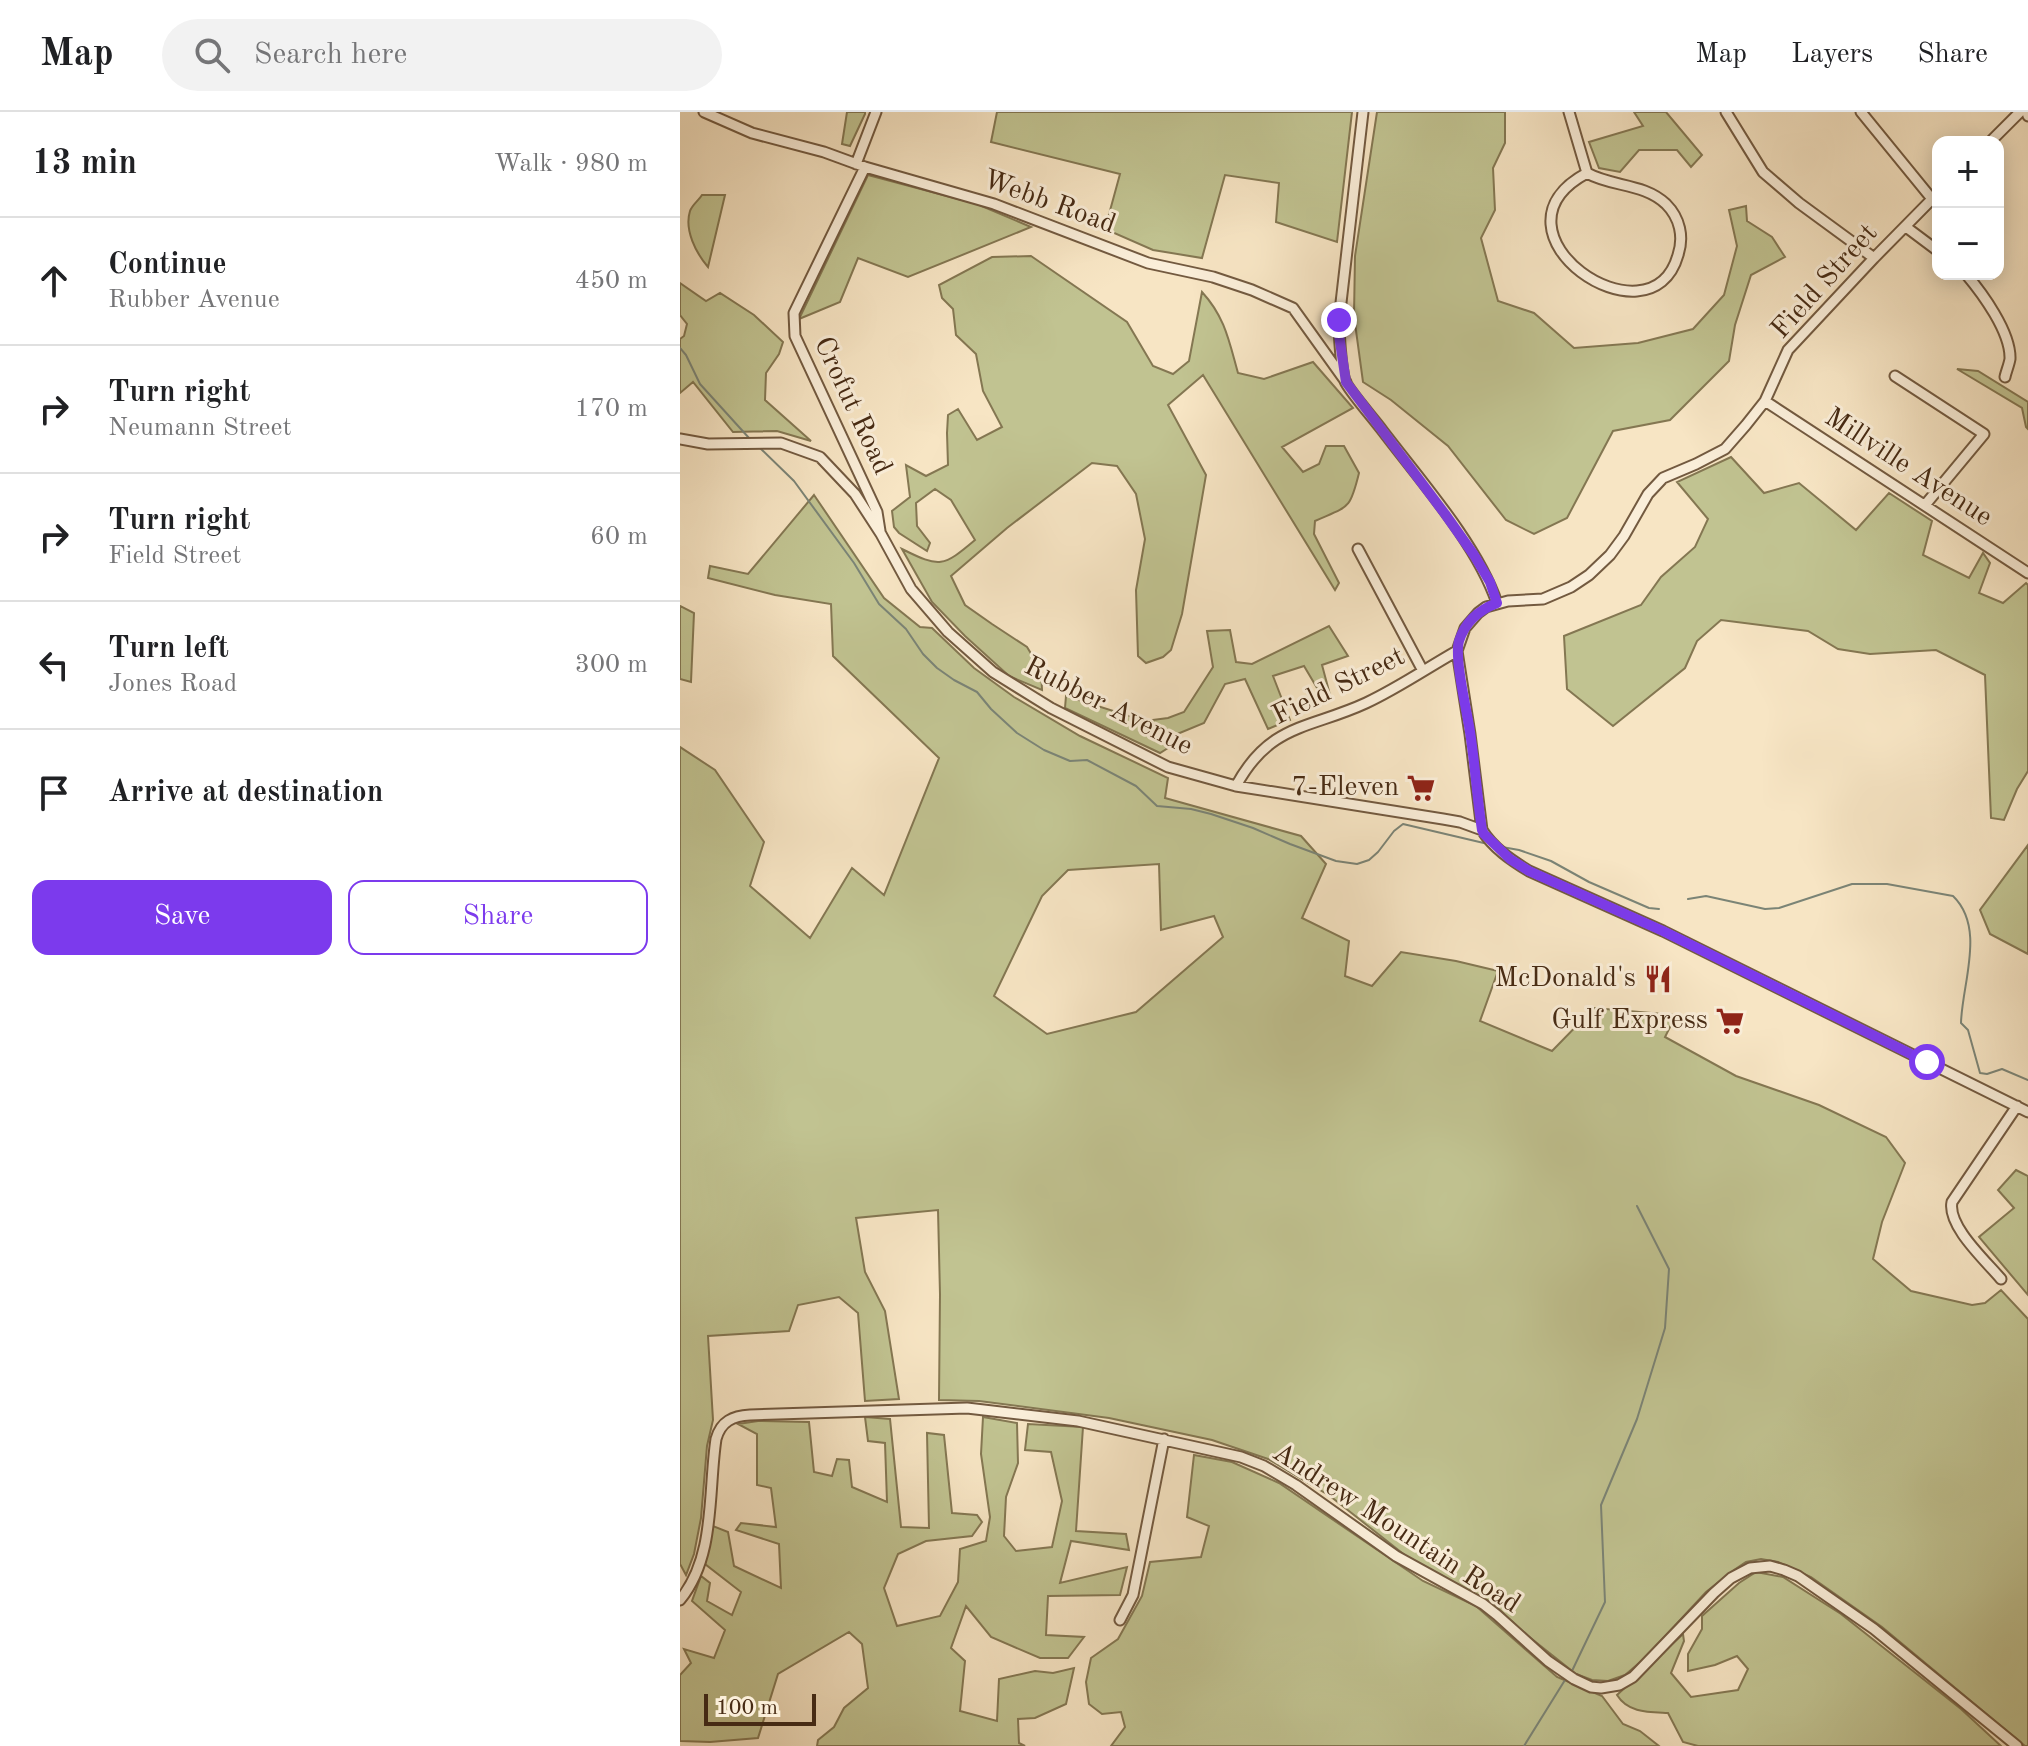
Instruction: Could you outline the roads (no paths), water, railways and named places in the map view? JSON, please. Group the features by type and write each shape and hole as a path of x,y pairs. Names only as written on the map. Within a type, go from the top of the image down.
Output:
{"street":[{"name":"Webb Road","path":"704,112 752,133 994,204 1148,263 1213,277 1293,308 1474,555 1490,582 1497,603"},
{"name":"Crofut Road","path":"876,112 860,165 794,313 795,336 877,512 881,534"},
{"path":"1346,382 1339,320 1363,112"},
{"path":"1569,112 1587,173 1652,193 1676,217 1681,244 1678,259 1672,273 1654,287 1641,292 1607,287 1573,265 1560,251 1550,223 1553,207 1560,193 1572,181 1587,173"},
{"path":"1726,112 1763,172 1799,203 1874,258"},
{"path":"1861,112 1932,193"},
{"path":"1996,136 2020,112"},
{"name":"Field Street","path":"1497,603 1543,599 1580,581 1610,555 1648,494 1663,478 1725,449 1765,401 1788,350 1932,199"},
{"path":"1906,227 1932,246"},
{"path":"1970,280 1989,306 2005,338 2010,358 2005,377"},
{"path":"1895,376 1984,434 1925,505"},
{"name":"Millville Avenue","path":"1765,401 2028,573"},
{"name":"Rubber Avenue","path":"680,439 708,444 781,443 820,457 855,494 911,589 948,632 993,672 1051,708 1168,767 1236,786 1452,821 1483,832 1500,850 1529,871 1663,931 2028,1112"},
{"path":"1358,549 1423,671"},
{"path":"1483,832 1457,651 1471,620 1486,607 1497,603"},
{"name":"Field Street","path":"1236,786 1253,759 1293,729 1366,703 1457,651"},
{"path":"2001,1279 1958,1228 1950,1211 1952,1202 2017,1106"},
{"name":"Andrew Mountain Road","path":"680,1600 695,1575 703,1548 716,1439 721,1427 734,1417 967,1408 1078,1421 1164,1439 1241,1457 1277,1473 1396,1556 1491,1610 1548,1661 1591,1687 1609,1688 1628,1680 1731,1578 1750,1568 1770,1566 1784,1570 1798,1576 1874,1629 2017,1746"},
{"path":"1120,1620 1133,1595 1164,1439"}],"waterway":[{"path":"680,348 700,384 749,438"},
{"path":"760,448 794,481 854,563 879,604 906,629 923,654 954,680 977,692 1017,733 1044,750 1070,761 1087,760 1136,786 1157,806 1211,814 1336,861 1357,864 1369,860 1403,824 1488,844"},
{"path":"1502,847 1551,861 1589,882 1649,908 1659,909"},
{"path":"1688,899 1706,896 1765,909 1779,908 1852,884 1887,884 1953,896 1963,909 1970,940 1961,1023 1968,1030 1980,1073 2002,1069 2028,1080"},
{"path":"1571,1673 1605,1602 1601,1505 1637,1419 1665,1328 1669,1269 1637,1206"},
{"path":"1524,1746 1565,1680"}],"place":[{"name":"7-Eleven","path":"1421,788"},
{"name":"McDonald's","path":"1658,979"},
{"name":"Gulf Express","path":"1730,1021"}]}
